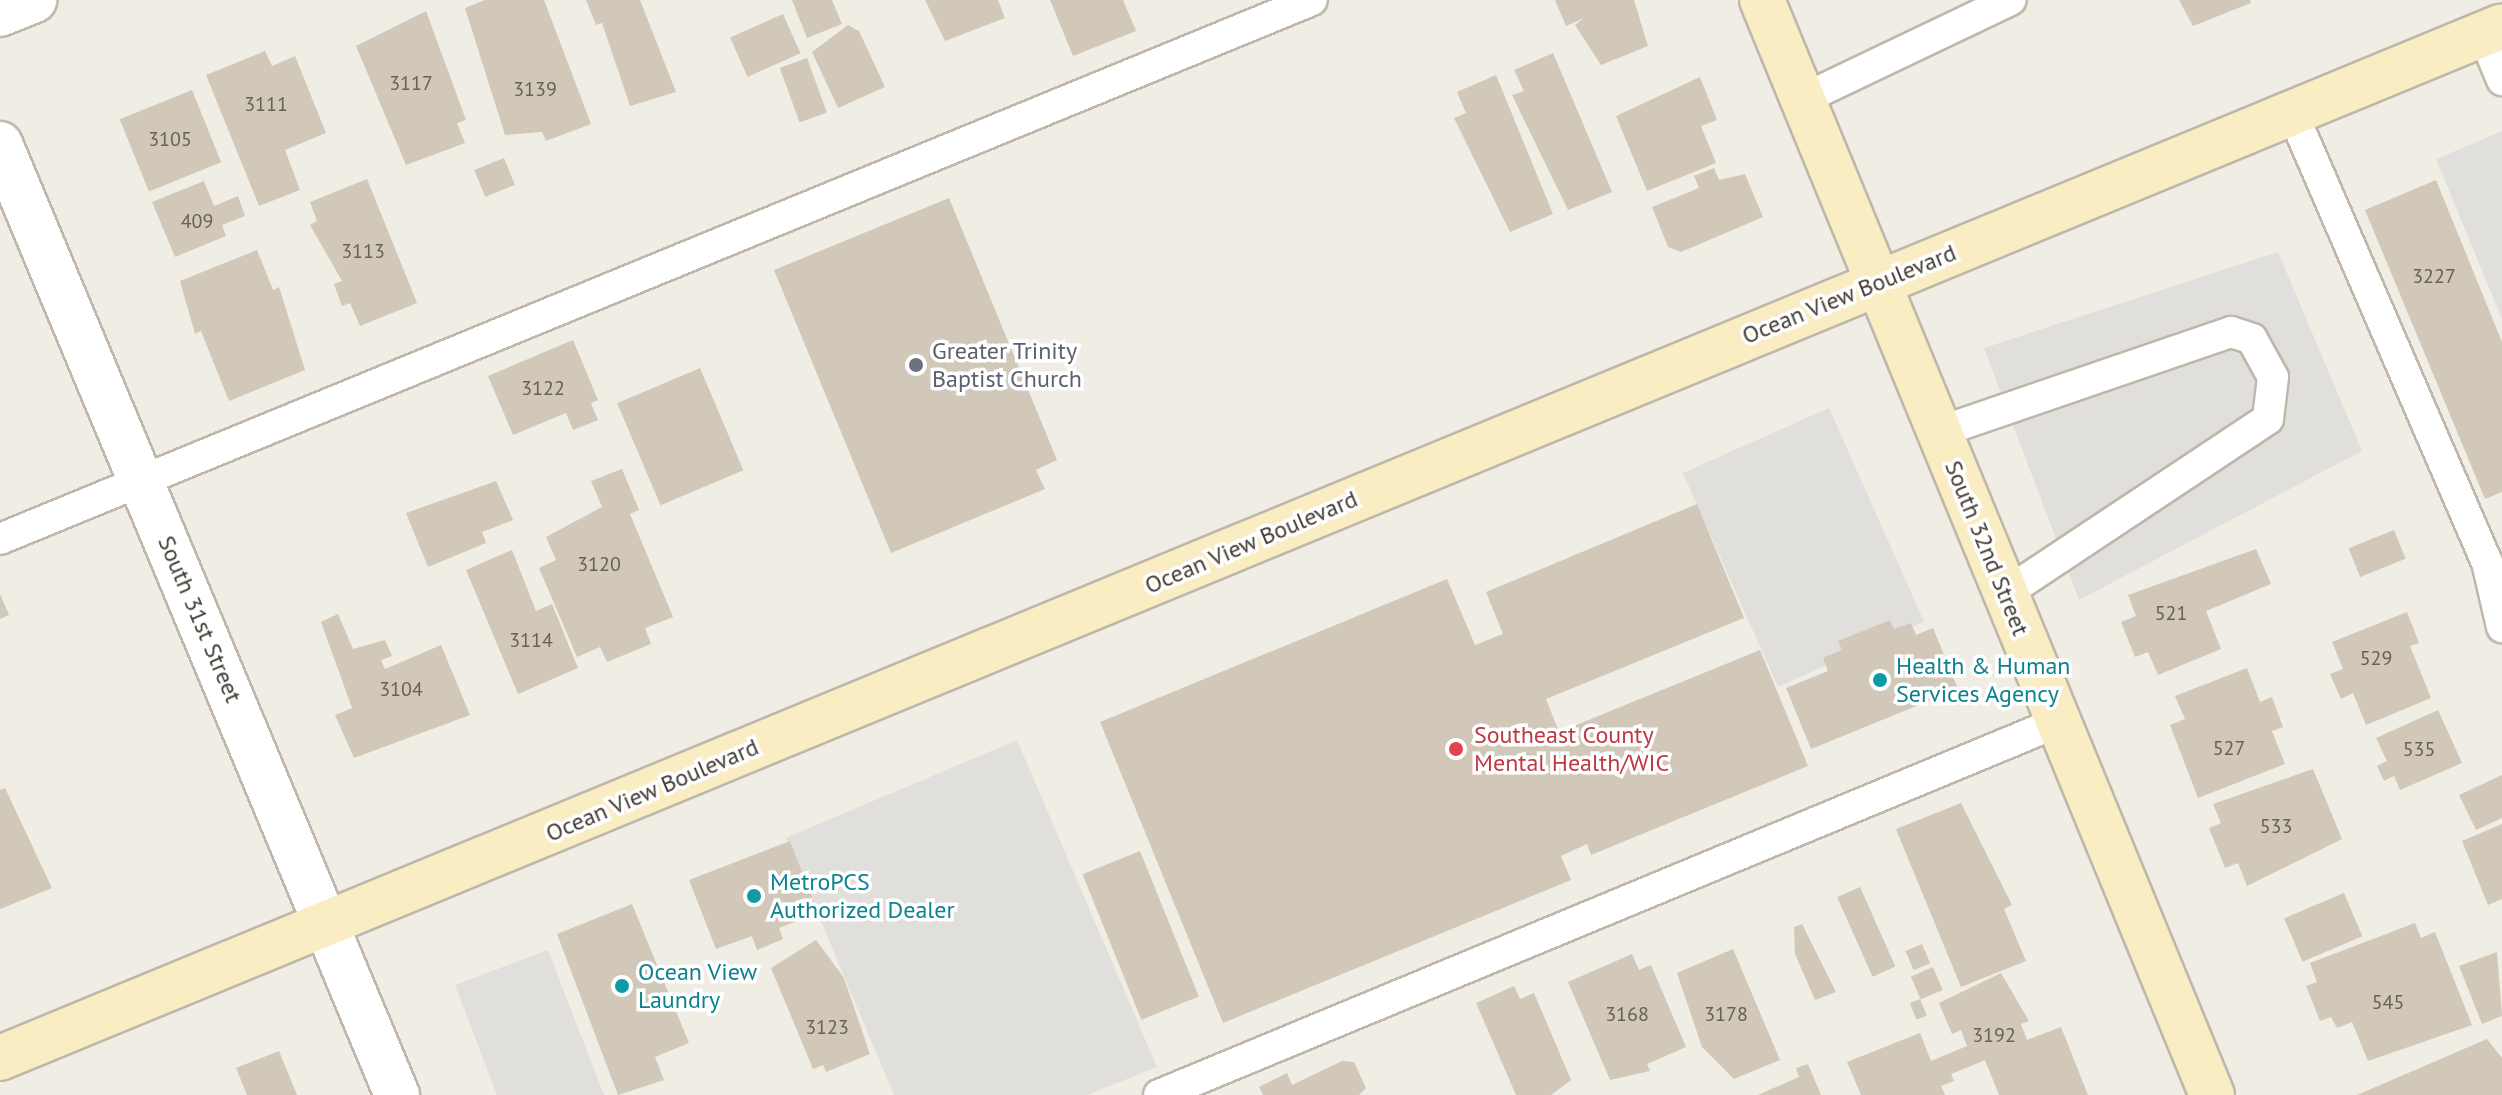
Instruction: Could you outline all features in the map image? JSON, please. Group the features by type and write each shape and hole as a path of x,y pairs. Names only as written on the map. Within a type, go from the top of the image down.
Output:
{"main road":[{"name":"South 32nd Street","path":"1762,0 2212,1095"},
{"name":"Ocean View Boulevard","path":"0,1058 2492,30"}],"street":[{"path":"0,14 34,0"},
{"name":"South 31st Street","path":"0,144 397,1095"}],"lane":[{"path":"0,539 1312,0"},
{"path":"1803,99 2011,0"},
{"path":"2492,30 2502,80"},
{"path":"2292,112 2487,562 2502,627"},
{"path":"1939,432 2231,332 2252,339 2273,377 2268,419 2006,593"},
{"path":"1159,1095 2058,722"}],"shaded area":[{"path":"2502,131 2502,319 2436,159"},
{"path":"2278,252 2362,451 2079,600 1984,348"},
{"path":"1829,408 1924,622 1778,687 1683,473"},
{"path":"1017,740 1157,1067 1087,1095 894,1095 786,838"},
{"path":"548,950 604,1095 497,1095 455,985"}],"building":[{"path":"485,0 544,0 591,124 546,141 542,132 505,135 465,8"},
{"path":"586,0 640,0 676,92 630,106 602,23 596,25"},
{"path":"792,0 832,0 842,24 807,38"},
{"path":"925,0 998,0 1005,18 945,41"},
{"path":"1050,0 1123,0 1136,31 1073,56"},
{"path":"1555,0 1634,0 1648,46 1601,65 1575,25 1584,18 1566,26"},
{"path":"2179,0 2250,0 2251,3 2193,26"},
{"path":"426,11 466,120 457,123 465,143 406,165 356,46"},
{"path":"783,14 800,53 748,77 730,38"},
{"path":"848,25 859,31 885,87 838,108 812,52"},
{"path":"265,51 272,66 295,56 326,133 285,150 300,190 259,206 206,75"},
{"path":"1553,53 1612,192 1568,210 1512,95 1524,91 1514,70"},
{"path":"807,58 827,113 800,122 780,68"},
{"path":"1496,75 1553,214 1510,232 1454,118 1466,113 1457,92"},
{"path":"1700,77 1717,120 1701,126 1716,163 1647,191 1616,116"},
{"path":"192,90 221,162 149,192 120,119"},
{"path":"504,158 515,185 485,197 474,170"},
{"path":"1714,168 1719,180 1745,174 1763,217 1681,252 1668,247 1652,207 1699,188 1694,176"},
{"path":"367,179 417,303 360,326 350,303 342,306 334,284 342,281 310,225 317,221 310,202"},
{"path":"2436,180 2502,342 2502,492 2485,499 2365,210"},
{"path":"204,181 214,206 238,196 245,216 222,225 226,236 175,257 152,202"},
{"name":"Greater Trinity Baptist Church","path":"949,198 1057,460 1036,470 1045,489 891,553 774,270"},
{"path":"257,250 273,290 279,287 305,370 229,401 201,331 195,334 180,281"},
{"path":"573,340 598,400 591,403 598,420 573,430 566,413 513,435 488,376"},
{"path":"700,368 743,470 661,505 617,403"},
{"path":"622,469 639,510 630,514 673,617 645,628 651,644 607,662 600,647 577,657 539,568 556,560 546,537 602,507 591,481"},
{"path":"496,481 513,520 482,532 486,543 428,567 406,513"},
{"name":"Southeast County Mental Health/WIC","path":"1697,504 1744,618 1546,699 1559,732 1760,650 1808,766 1591,855 1587,844 1561,856 1571,880 1223,1023 1100,722 1447,579 1475,645 1503,634 1486,592"},
{"path":"2394,530 2406,559 2360,577 2349,548"},
{"path":"2256,549 2271,584 2206,611 2221,649 2158,675 2148,652 2135,657 2121,622 2136,616 2128,595"},
{"path":"512,550 536,611 552,604 578,668 518,694 466,570"},
{"path":"0,594 9,615 0,619"},
{"path":"2407,612 2419,643 2410,646 2431,698 2366,725 2353,693 2341,699 2330,674 2343,669 2332,642"},
{"path":"338,614 353,649 385,640 392,656 381,660 385,669 441,645 470,715 354,758 335,715 352,708 321,622"},
{"name":"Health & Human Services Agency","path":"1890,620 1894,629 1911,623 1916,635 1933,628 1958,689 1811,749 1786,688 1828,671 1823,658 1842,650 1838,641"},
{"path":"2247,668 2260,702 2272,697 2283,727 2272,731 2285,764 2198,798 2170,725 2185,719 2175,696"},
{"path":"2438,710 2462,763 2400,790 2394,776 2384,781 2377,766 2387,761 2376,738"},
{"path":"2313,769 2342,839 2247,886 2238,863 2225,868 2209,828 2221,823 2213,804"},
{"path":"2502,775 2502,818 2476,830 2459,795"},
{"path":"5,788 52,888 0,909 0,790"},
{"path":"1961,803 2012,905 2004,909 2026,961 1961,987 1896,829"},
{"path":"2502,824 2502,899 2488,905 2462,841"},
{"name":"MetroPCS Authorized Dealer","path":"790,841 818,913 779,928 783,939 757,950 752,936 716,949 689,880"},
{"path":"1140,851 1199,997 1141,1020 1083,874"},
{"path":"1860,887 1895,966 1873,977 1837,897"},
{"path":"2344,893 2362,936 2303,962 2284,918"},
{"name":"Ocean View Laundry","path":"632,904 689,1043 655,1057 664,1080 618,1095 557,934"},
{"path":"2415,923 2421,938 2435,932 2472,1025 2368,1061 2352,1022 2337,1028 2331,1017 2320,1021 2306,986 2317,982 2310,963"},
{"path":"1802,924 1836,992 1815,1000 1795,954 1794,927"},
{"path":"816,940 844,978 870,1054 826,1072 823,1065 813,1069 771,968"},
{"path":"1922,944 1930,963 1914,970 1905,951"},
{"path":"1733,949 1780,1060 1734,1079 1702,1047 1677,973"},
{"path":"2497,952 2502,1016 2482,1024 2459,966"},
{"path":"1632,954 1639,970 1651,965 1686,1047 1647,1064 1650,1071 1610,1080 1568,982"},
{"path":"1933,967 1943,990 1921,999 1911,976"},
{"path":"2001,973 2029,1021 2021,1024 2027,1040 2061,1027 2088,1095 1999,1095 1985,1060 1951,1074 1954,1081 1941,1086 1945,1095 1861,1095 1847,1062 1920,1033 1931,1061 1967,1046 1961,1030 1952,1034 1939,1003"},
{"path":"1514,986 1520,999 1534,993 1571,1080 1551,1095 1516,1095 1476,1003"},
{"path":"1920,999 1927,1016 1917,1020 1910,1003"},
{"path":"2487,1039 2502,1058 2502,1095 2357,1095"},
{"path":"279,1051 297,1095 247,1095 236,1068"},
{"path":"1342,1061 1354,1062 1366,1088 1359,1095 1263,1095 1259,1087 1287,1073 1292,1085"},
{"path":"1808,1064 1821,1095 1758,1095 1799,1077 1796,1068"}],"place":[{"name":"Greater Trinity Baptist Church","path":"916,365"},
{"name":"Health & Human Services Agency","path":"1880,680"},
{"name":"Southeast County Mental Health/WIC","path":"1456,749"},
{"name":"MetroPCS Authorized Dealer","path":"754,896"},
{"name":"Ocean View Laundry","path":"622,986"}]}
